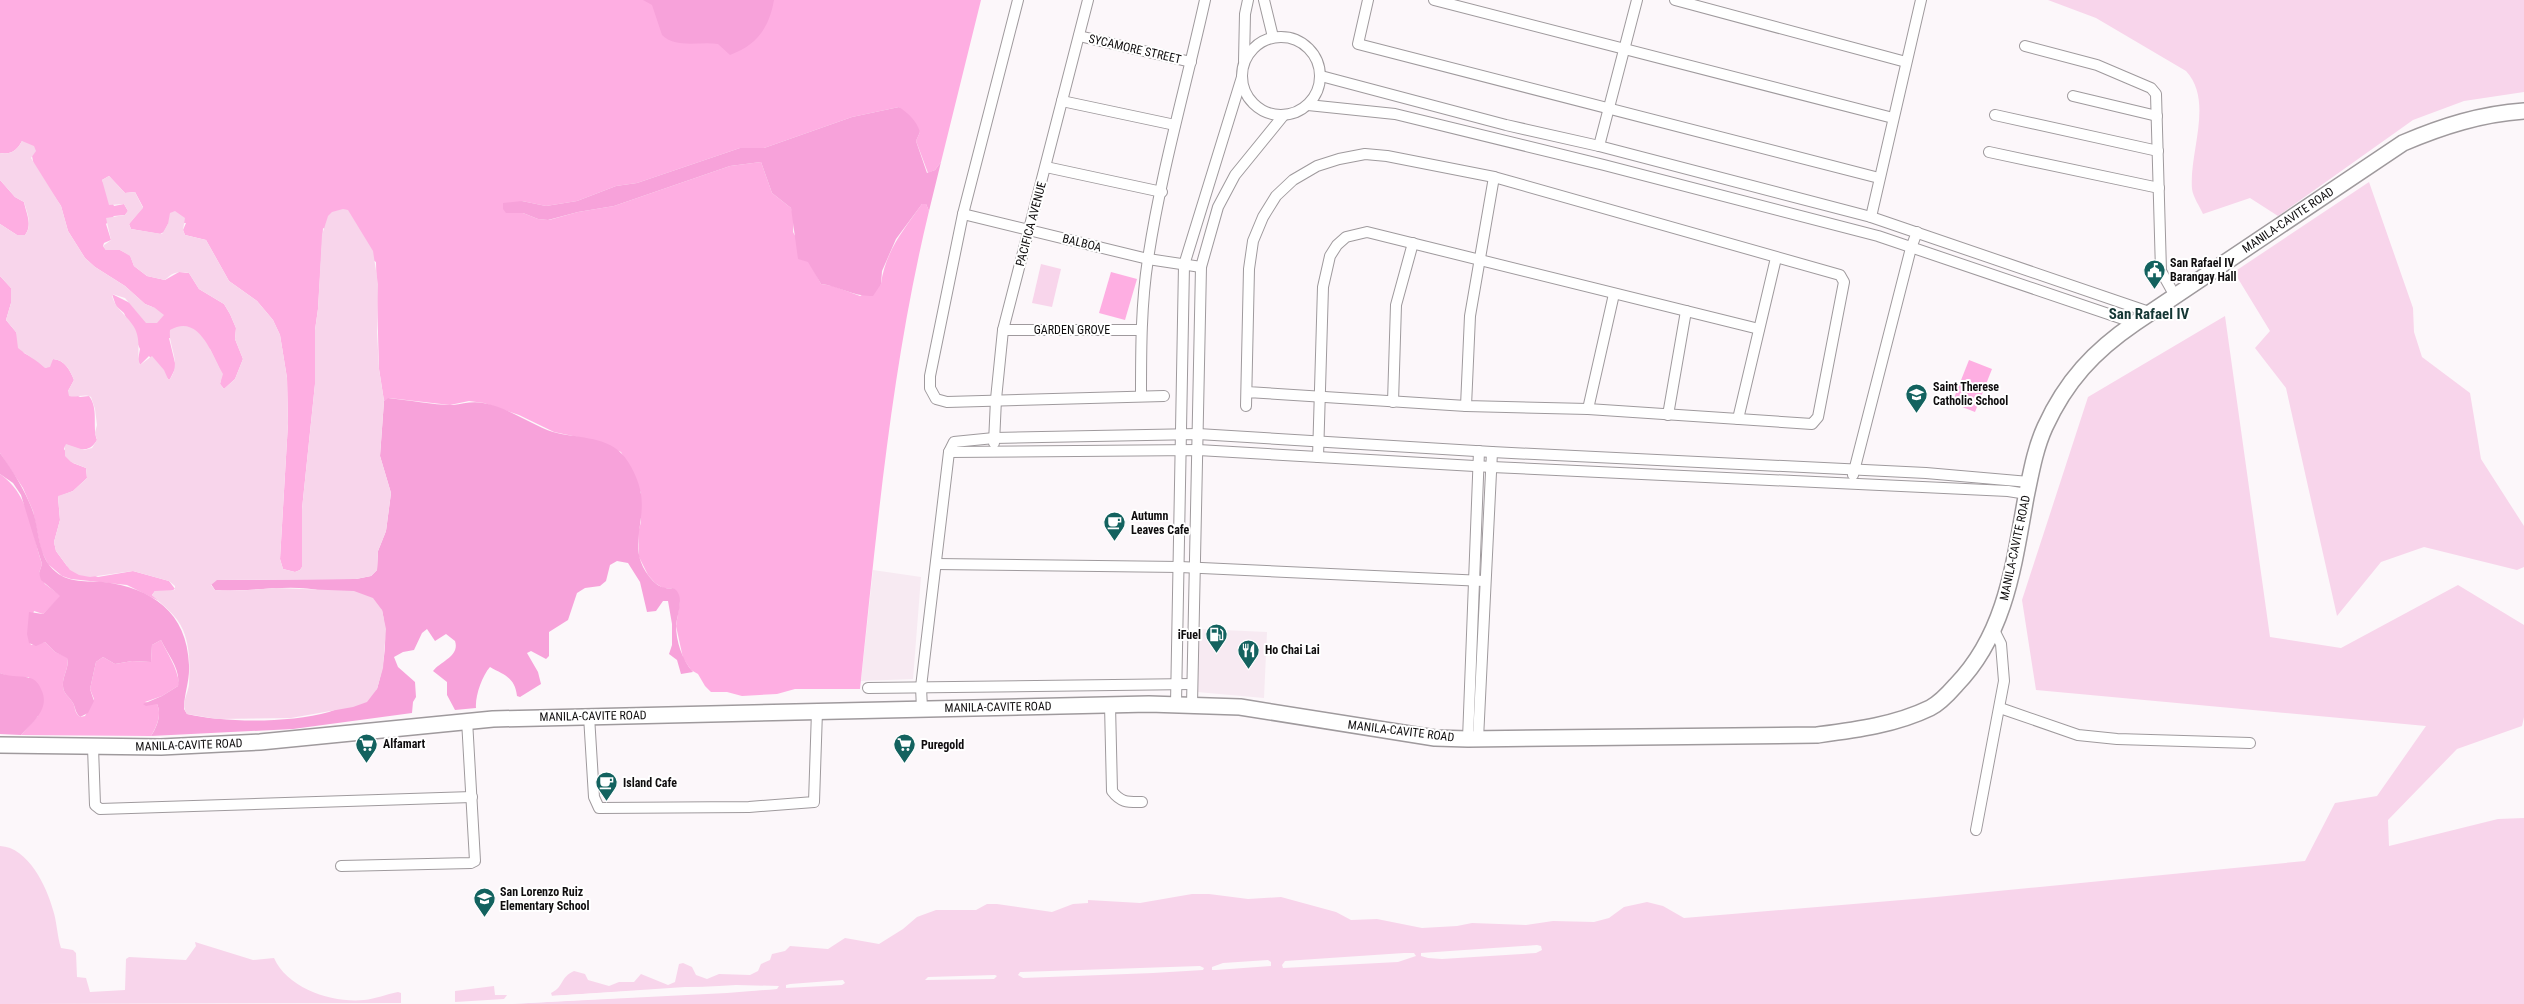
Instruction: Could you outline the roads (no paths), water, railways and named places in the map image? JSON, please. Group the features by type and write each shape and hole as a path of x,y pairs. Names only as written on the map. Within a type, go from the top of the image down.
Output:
{"main road":[{"name":"MANILA-CAVITE ROAD","path":"0,745 162,747 260,742 357,734 467,720 1176,704 1240,707 1435,738 1817,735 1864,729 1932,707 1963,677 1978,658 1994,630 2009,589 2028,488 2044,428 2066,388 2094,353 2135,323 2403,143 2439,127 2474,118 2524,111"}],"street":[{"path":"1018,0 963,214 930,376 930,388 936,399 947,402 996,399 1164,396"},
{"name":"PACIFICA AVENUE","path":"994,450 996,399 1003,330 1088,0"},
{"path":"1141,395 1141,330 1148,259 1175,125 1204,0"},
{"path":"1176,704 1184,266 1242,77 1245,14 1248,0"},
{"path":"1264,0 1273,37"},
{"path":"1368,0 1358,44 1609,107 1879,178"},
{"path":"1434,0 1892,118"},
{"path":"1599,146 1637,0"},
{"path":"1675,0 1906,62"},
{"path":"1871,217 1892,118 1921,0"},
{"name":"SYCAMORE STREET","path":"1079,36 1191,62"},
{"path":"1242,77 1247,95 1259,109 1270,114 1283,116 1301,111 1308,105 1317,92 1320,76 1319,64 1306,45 1285,36 1273,37 1256,46 1244,63"},
{"path":"2025,46 2097,65 2151,88 2157,97 2161,271 2175,296"},
{"path":"1320,76 1871,217 2152,313"},
{"path":"2073,96 2157,116"},
{"path":"1062,101 1175,125"},
{"path":"1308,105 1395,114 1502,139 1878,236 2135,323"},
{"path":"1995,115 2158,151"},
{"path":"1192,705 1201,267 1218,207 1234,175 1283,116"},
{"path":"1502,139 1506,125"},
{"path":"1989,152 2159,188"},
{"path":"1246,406 1249,269 1253,241 1263,216 1276,196 1294,180 1317,166 1365,154 1387,156 1494,177 1840,275 1844,282 1818,417 1812,424 1807,425 1588,409 1466,406 1247,392"},
{"path":"1046,167 1162,192"},
{"path":"1466,406 1470,316 1482,259 1494,177"},
{"name":"BALBOA","path":"963,214 1148,259 1184,266 1201,267"},
{"path":"1318,457 1323,286 1330,256 1346,237 1367,232 1759,329"},
{"path":"1851,483 1910,248 1916,232"},
{"path":"1392,402 1396,305 1413,243"},
{"path":"1738,419 1776,258"},
{"path":"1588,409 1614,294"},
{"path":"1668,415 1686,311"},
{"name":"GARDEN GROVE","path":"1003,330 1141,330"},
{"path":"922,709 921,687 949,452 954,442 994,438 1198,434 1492,452 1926,473 2028,488"},
{"path":"949,452 994,450 1198,450 1492,467 1851,483 2028,488"},
{"path":"1473,739 1472,581 1479,451"},
{"path":"1473,739 1492,452"},
{"path":"936,564 1180,567 1484,582"},
{"path":"1976,830 2004,681 2001,644 1994,630"},
{"path":"868,688 1192,684"},
{"path":"1110,705 1112,791 1118,800 1142,802"},
{"path":"2000,708 2078,736 2250,743"},
{"path":"589,716 594,797 599,808 749,807 814,802 817,711"},
{"path":"341,866 473,862 476,859 467,720"},
{"path":"93,747 95,805 100,809 472,797"}],"place":[{"name":"San Rafael IV Barangay Hall","path":"2154,289"},
{"name":"Saint Therese Catholic School","path":"1917,413"},
{"name":"Autumn Leaves Cafe","path":"1115,542"},
{"name":"iFuel","path":"1217,654"},
{"name":"Ho Chai Lai","path":"1249,669"},
{"name":"Alfamart","path":"367,763"},
{"name":"Puregold","path":"905,764"},
{"name":"Island Cafe","path":"607,802"},
{"name":"San Lorenzo Ruiz Elementary School","path":"484,918"}],"district":[{"name":"San Rafael IV","path":"2149,314"}]}
